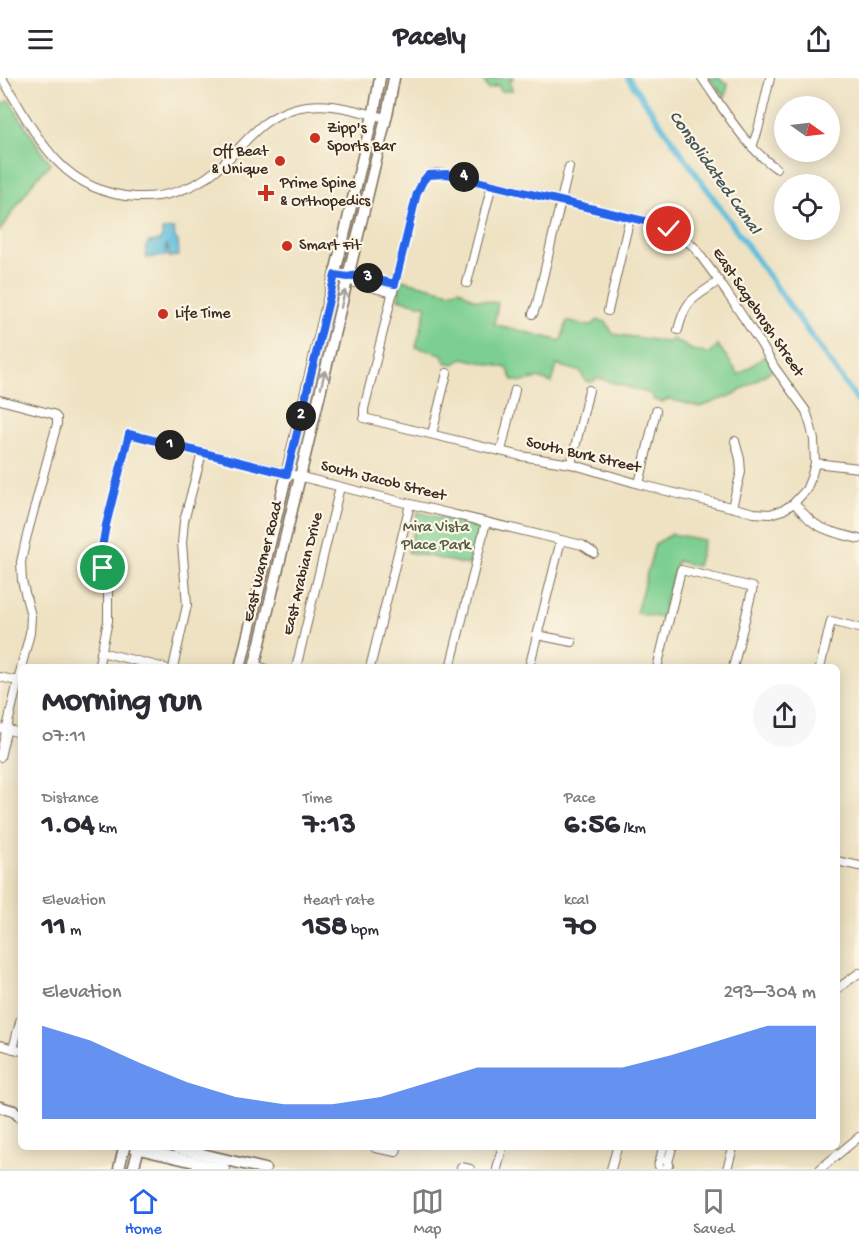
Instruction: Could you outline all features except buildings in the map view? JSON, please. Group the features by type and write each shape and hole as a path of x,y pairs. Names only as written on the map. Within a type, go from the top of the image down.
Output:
{"main road":[{"name":"East Warner Road","path":"241,664 380,78"},
{"name":"East Warner Road","path":"258,664 394,78"},
{"path":"0,1107 18,1113"},
{"path":"119,1169 124,1150"},
{"path":"133,1169 137,1150"},
{"path":"145,1150 224,1169"},
{"path":"185,1150 264,1169"}],"street":[{"path":"2,78 44,144 63,167 85,183 113,194 141,198 167,195 198,184 223,165 262,124 286,111 325,105 386,118"},
{"path":"702,78 752,147 776,168"},
{"path":"752,147 770,78"},
{"path":"533,314 569,167"},
{"name":"East Sagebrush Street","path":"394,289 417,193 428,175 447,174 657,224 682,237 694,247 806,411 812,427 815,463"},
{"path":"467,283 492,184"},
{"path":"608,311 630,218"},
{"path":"335,275 348,277 357,275 394,289"},
{"path":"678,330 682,315 690,301 719,281"},
{"name":"South Burk Street","path":"394,289 364,409 364,418 521,456 571,464 754,513 770,514 794,503"},
{"path":"432,434 447,373"},
{"path":"501,451 515,390"},
{"path":"571,464 589,390"},
{"path":"0,400 53,414 57,418 21,562 22,581 31,616 30,633 22,664"},
{"path":"639,484 656,411"},
{"name":"South Jacob Street","path":"101,652 108,621 108,588 103,568 102,548 129,434 582,545 594,553"},
{"path":"732,507 741,472 735,441"},
{"path":"174,664 187,605 182,543 184,521 202,453"},
{"path":"859,468 815,463 806,490 794,503 813,522 822,527 832,532 859,538"},
{"name":"East Arabian Drive","path":"297,664 340,487"},
{"path":"371,664 410,504"},
{"path":"451,664 486,522"},
{"path":"530,664 561,540"},
{"path":"658,664 681,570 753,587 734,664"},
{"path":"821,664 831,621 859,628"},
{"path":"537,635 572,642"},
{"path":"99,664 101,652 149,664"},
{"path":"0,677 18,682"},
{"path":"0,757 3,729 18,685"},
{"path":"3,729 18,732"},
{"path":"840,862 859,866"},
{"path":"840,987 859,973"},
{"path":"0,1045 17,1050"},
{"path":"820,1169 859,1137"},
{"path":"497,1169 502,1150"},
{"path":"611,1169 616,1150"},
{"path":"663,1150 664,1165"},
{"path":"664,1165 671,1150"},
{"path":"727,1169 732,1150"}],"green space":[{"path":"484,78 514,78 510,81 512,91 501,91 498,85 488,89"},
{"path":"709,78 719,78 728,83 725,97"},
{"path":"9,100 51,163 33,182 0,231 0,106"},
{"path":"402,280 450,292 459,289 474,299 498,303 494,324 561,341 567,321 590,326 598,320 606,322 613,334 668,342 673,339 692,350 710,354 718,345 739,375 766,355 775,368 735,394 700,407 669,399 662,402 654,400 651,394 598,378 592,382 585,381 581,372 557,365 552,383 538,378 522,382 513,380 507,368 463,358 454,364 445,362 442,354 416,347 427,306 398,299"},
{"name":"Mira Vista Place Park","path":"418,512 479,528 469,565 408,552"},
{"path":"672,534 704,540 697,566 677,561 661,618 636,613 655,544"}],"water":[{"path":"174,229 179,256 169,257 167,245 166,256 146,258 146,246 149,242 159,241 162,237 162,230"}],"waterway":[{"name":"Consolidated Canal","path":"628,78 859,403"}],"place":[{"name":"Zipp's Sports Bar","path":"315,138"},
{"name":"Off Beat & Unique","path":"280,161"},
{"name":"Prime Spine & Orthopedics","path":"266,193"},
{"name":"Smart Fit","path":"287,246"},
{"name":"Life Time","path":"163,314"}],"route":[{"path":"103,568 102,548 106,525 129,434 287,474 335,275 348,277 357,275 395,284 417,193 428,175 447,174 657,224 669,229"}]}
